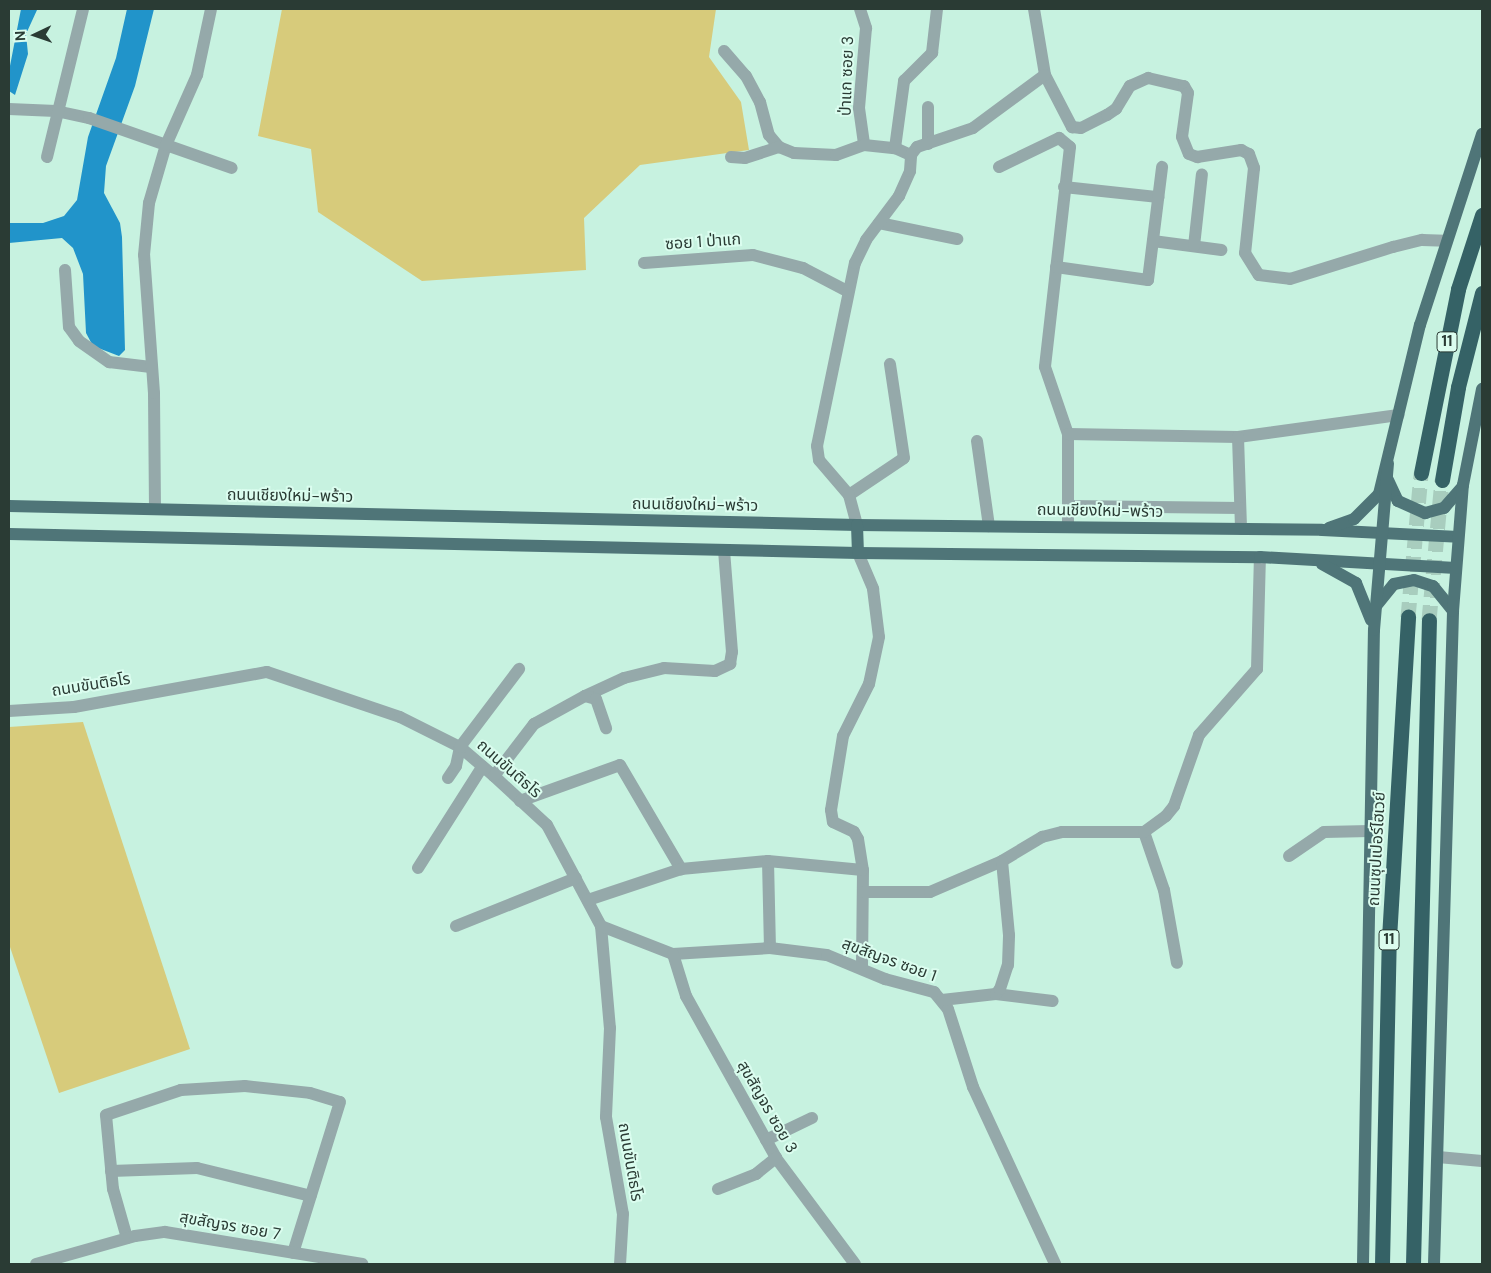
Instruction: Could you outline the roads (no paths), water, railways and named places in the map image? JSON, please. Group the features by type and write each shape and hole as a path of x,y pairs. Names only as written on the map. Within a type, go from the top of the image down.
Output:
{"highway":[{"name":"11","path":"1421,473 1458,289 1482,214"},
{"name":"11","path":"1442,480 1458,387 1482,293"},
{"name":"ถนนซุปเปอร์ไฮเวย์","path":"1382,1264 1389,938 1408,617"},
{"name":"11","path":"1413,1264 1429,620"}],"main road":[{"path":"1363,1264 1362,1203 1374,630 1381,534 1388,468 1398,415 1444,241 1482,134"},
{"path":"1434,1264 1453,611 1463,485 1482,389"},
{"path":"1388,468 1388,482 1398,501 1420,512 1444,508 1463,485"},
{"path":"1322,530 1364,511 1379,494 1388,468"},
{"name":"ถนนเชียงใหม่-พร้าว","path":"9,506 857,525 1241,528 1458,537"},
{"path":"857,525 858,553"},
{"path":"9,534 858,553 1260,557 1456,568"},
{"path":"1313,561 1336,569 1356,583 1374,630"},
{"path":"1375,608 1394,584 1414,580 1441,592 1453,611"},
{"path":"1354,1264 1362,1203"},
{"path":"1436,1219 1442,1264"}],"street":[{"path":"47,158 56,111 83,9"},
{"path":"155,509 152,367 144,255 149,203 166,146 196,75 211,9"},
{"name":"ป่าแก ซอย 3","path":"860,9 866,28 859,108 864,145"},
{"path":"895,148 904,81 932,53 937,9"},
{"path":"1034,9 1045,75 1072,127 1080,128 1116,109 1137,81 1148,78 1184,86 1188,93 1182,137 1188,154 1197,158 1241,150 1252,160 1245,253 1259,276 1290,279 1393,247 1422,240 1444,241"},
{"path":"724,51 746,76 760,102 769,135 779,147 794,153 836,155 864,145 895,148 910,155"},
{"path":"857,525 849,495 819,460 817,446 854,263 879,223 899,196 910,171 910,155 917,147 973,128 997,114 1045,75"},
{"path":"928,107 928,144"},
{"path":"9,109 56,111 89,118 232,168"},
{"path":"999,166 1064,139 1070,152 1064,187 1044,367 1068,434 1068,527"},
{"path":"731,157 745,158 779,147"},
{"path":"1056,267 1148,280 1162,167"},
{"path":"1194,246 1202,174"},
{"path":"1064,187 1158,197"},
{"path":"879,223 957,239"},
{"path":"1153,241 1221,250"},
{"name":"ซอย 1 ป่าแก","path":"644,263 753,256 803,268 847,291"},
{"path":"65,270 69,327 79,341 109,362 152,367"},
{"path":"849,495 904,458 890,364"},
{"path":"1068,434 1238,438 1398,415"},
{"path":"1238,438 1241,528"},
{"path":"977,441 989,526"},
{"path":"1068,506 1240,508"},
{"path":"494,776 534,724 585,696 624,678 664,668 716,671 730,664 732,652 724,550"},
{"path":"858,553 873,589 879,637 869,684 843,736 831,810 833,822 854,832 858,839 864,892 862,968"},
{"path":"864,892 930,892 1002,861 1042,837 1062,832 1144,832 1174,806 1199,734 1257,669 1260,557"},
{"path":"448,778 456,766 460,747 519,669"},
{"name":"ถนนขันติธโร","path":"9,711 74,707 267,672 400,717 460,747 494,776 546,825 601,926 610,1028 606,1117 623,1214 620,1264"},
{"path":"585,696 596,700 606,728"},
{"path":"520,800 620,765 681,869"},
{"path":"418,868 482,767"},
{"path":"1144,832 1164,890 1177,963"},
{"path":"1289,856 1324,832 1370,832"},
{"path":"588,900 681,869 768,861 863,870"},
{"path":"768,861 770,948"},
{"path":"996,994 1008,965 1002,861"},
{"path":"456,926 576,878"},
{"name":"สุขสัญจร ซอย 1","path":"601,926 673,954 770,948 827,955 885,979 921,987 942,1000 973,1087 1055,1264"},
{"name":"สุขสัญจร ซอย 3","path":"673,954 686,996 776,1158 855,1264"},
{"path":"942,1000 996,994 1053,1001"},
{"path":"127,1238 111,1171 106,1115 181,1090 245,1086 310,1093 340,1102 293,1253"},
{"path":"766,1140 812,1118"},
{"path":"1438,1157 1482,1161"},
{"path":"718,1188 756,1174 776,1158"},
{"path":"111,1171 197,1168 311,1196"},
{"name":"สุขสัญจร ซอย 7","path":"36,1264 127,1238 165,1232 195,1234 362,1264"}],"water":[{"path":"21,9 37,10 26,34 28,54 15,95 9,91 9,71"},
{"path":"127,9 154,9 135,86 106,166 104,193 120,223 122,237 125,350 119,356 93,346 86,333 83,274 73,248 62,238 9,243 9,223 43,223 64,216 77,200 88,137 116,58"}],"tunnel":[{"path":"1408,617 1421,473"},
{"path":"1429,620 1442,480"}]}
